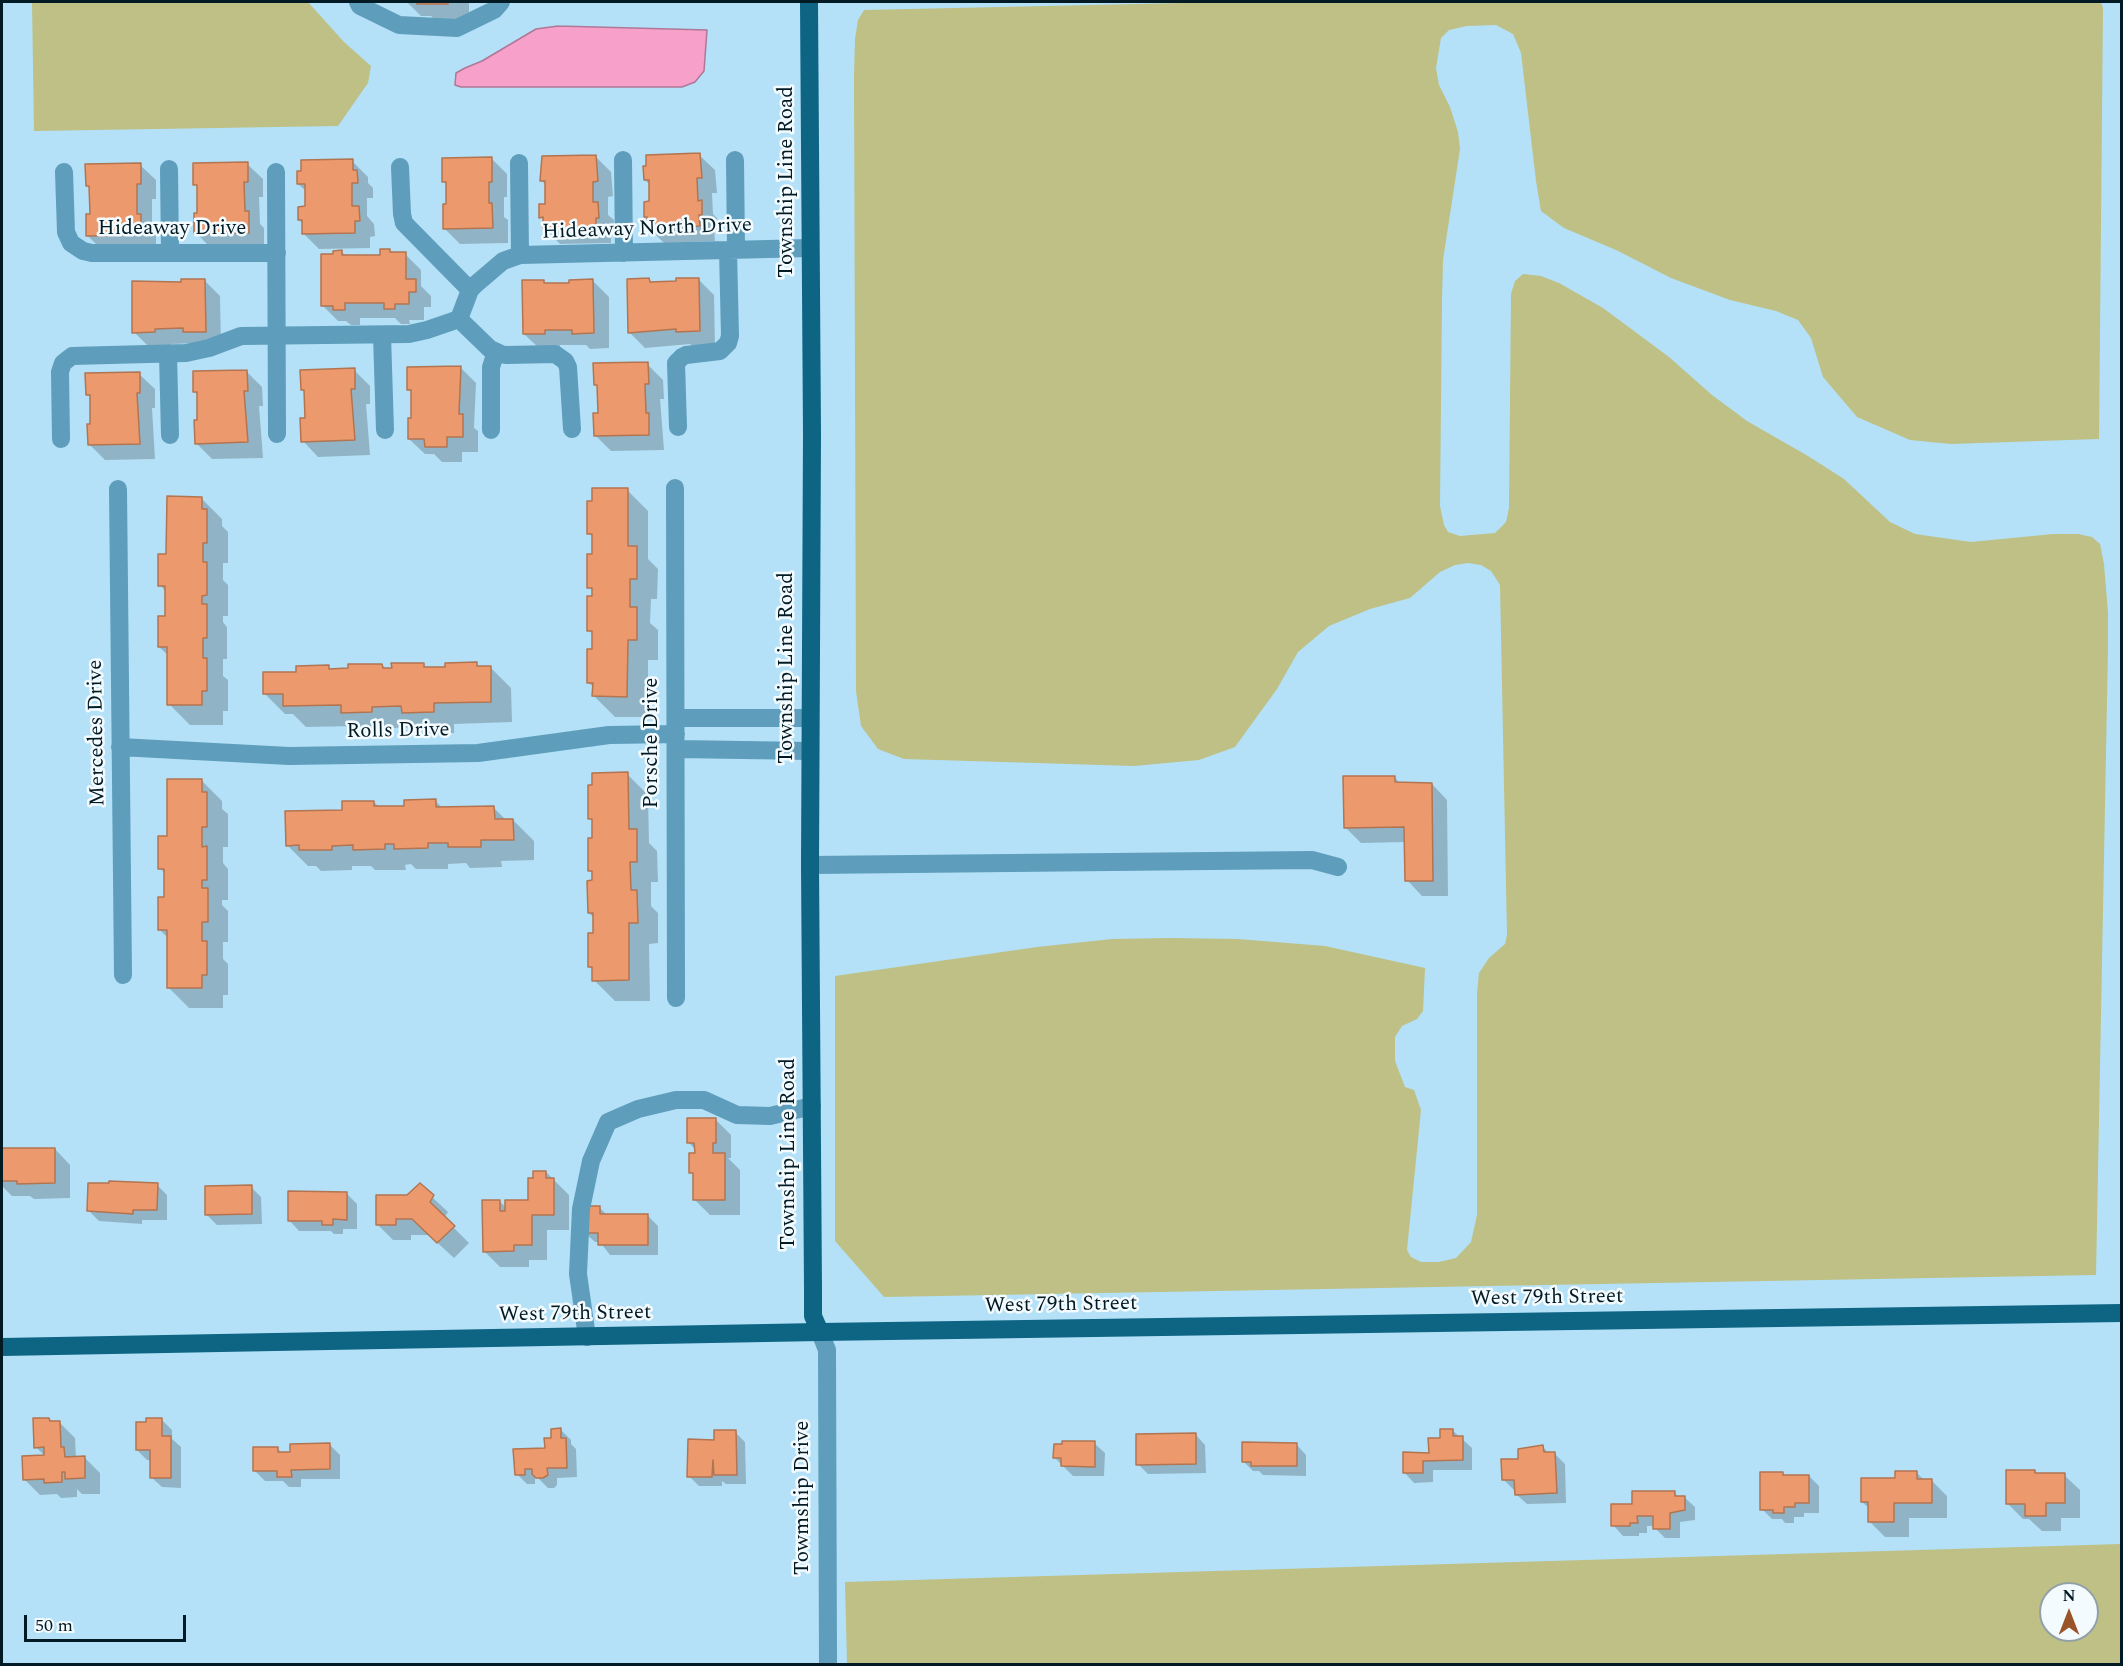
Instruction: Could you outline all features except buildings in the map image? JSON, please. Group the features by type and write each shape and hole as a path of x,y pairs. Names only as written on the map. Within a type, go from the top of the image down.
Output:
{"main road":[{"name":"Township Line Road","path":"809,2 813,1316 820,1332"},
{"name":"West 79th Street","path":"2,1347 820,1332 2121,1313"}],"street":[{"path":"358,2 360,6 399,25 457,28 494,10 501,2"},
{"path":"623,160 624,253"},
{"path":"678,427 676,363 686,356 720,351 728,343 730,336 735,160"},
{"path":"459,319 470,290 496,266 520,255 519,163"},
{"path":"400,166 404,223 470,290"},
{"path":"169,169 170,252"},
{"name":"Hideaway Drive","path":"64,172 66,232 71,243 78,248 92,253 277,253"},
{"name":"Hideaway Drive","path":"276,172 278,434"},
{"name":"Hideaway North Drive","path":"520,255 810,248"},
{"path":"61,439 60,372 63,363 78,355 168,354 208,348 241,336 409,334 459,319"},
{"path":"459,319 490,349 506,356 555,354 565,361 568,367 572,429"},
{"path":"381,335 385,430"},
{"path":"491,429 491,367 496,352"},
{"path":"168,354 170,435"},
{"name":"Porsche Drive","path":"675,488 676,998"},
{"name":"Mercedes Drive","path":"118,489 123,975"},
{"name":"Rolls Drive","path":"120,747 289,756 466,753 609,735 676,734 810,718"},
{"name":"Rolls Drive","path":"676,734 810,751"},
{"path":"810,865 1312,860 1338,867"},
{"path":"587,1337 578,1274 581,1209 591,1161 608,1122 638,1109 676,1100 704,1100 737,1115 770,1116 812,1106"},
{"name":"Towmship Drive","path":"820,1332 827,1350 828,1665"}],"green space":[{"path":"32,2 308,2 344,42 371,66 368,83 338,126 34,131"},
{"path":"1227,2 2101,2 2103,8 2099,439 1951,444 1910,440 1857,417 1823,377 1811,338 1798,320 1776,311 1730,300 1671,278 1616,250 1564,228 1541,211 1521,53 1513,34 1496,25 1467,26 1449,30 1441,38 1436,68 1439,85 1450,107 1458,132 1460,149 1443,260 1440,506 1448,532 1460,536 1495,533 1506,522 1509,508 1511,294 1515,281 1523,274 1541,276 1559,283 1603,308 1669,357 1712,395 1747,421 1844,479 1890,522 1915,534 1971,542 2053,534 2078,534 2092,537 2100,544 2108,613 2108,648 2096,1275 884,1297 835,1241 835,976 1037,947 1112,939 1171,938 1238,939 1325,946 1425,968 1423,1011 1417,1019 1402,1026 1395,1037 1395,1061 1405,1087 1414,1090 1421,1110 1407,1250 1411,1257 1421,1262 1439,1262 1456,1258 1471,1242 1477,1215 1477,993 1479,973 1489,958 1505,944 1507,935 1500,585 1491,571 1481,565 1468,563 1455,565 1440,572 1410,598 1370,609 1329,626 1298,652 1277,689 1235,747 1199,760 1134,766 904,759 878,749 861,726 856,691 854,76 858,20 864,10"},
{"path":"2121,1544 2121,1664 847,1664 845,1582"}],"shaded area":[{"path":"558,26 707,30 704,71 695,82 682,87 461,87 455,85 456,73 482,61 536,29"}]}
